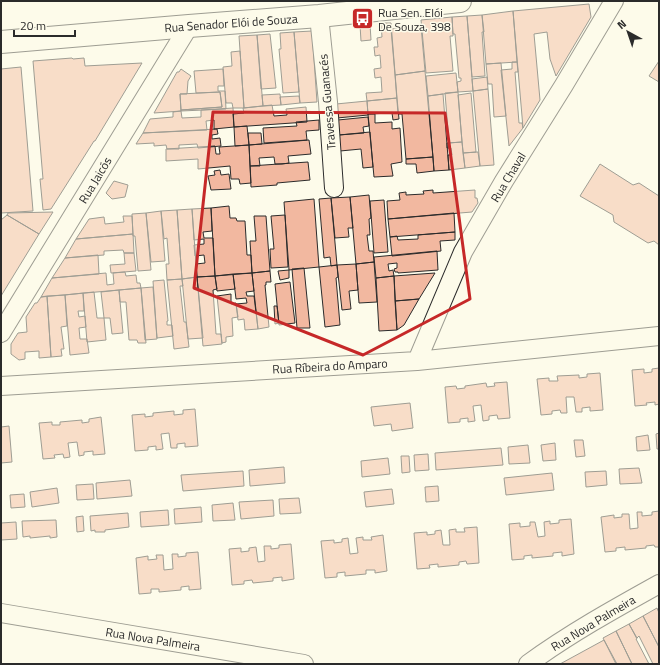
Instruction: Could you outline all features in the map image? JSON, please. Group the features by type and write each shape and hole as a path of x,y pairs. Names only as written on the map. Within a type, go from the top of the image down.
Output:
{"main road":[{"name":"Rua Senador Elói de Souza","path":"1,42 319,16 460,1"}],"street":[{"name":"Rua Chaval","path":"417,361 463,252 504,181 614,1"},
{"name":"Travessa Guanacés","path":"319,16 328,102 334,188"},
{"name":"Rua Jaicós","path":"1,333 189,26"},
{"name":"Rua Ríbeira do Amparo","path":"1,386 417,361 659,336"},
{"name":"Rua Nova Palmeira","path":"528,664 546,651 659,584"},
{"name":"Rua Nova Palmeira","path":"2,615 304,664"}],"highlighted area":[{"path":"213,112 445,113 470,299 363,355 194,288"}],"building":[{"path":"589,4 591,17 556,76 550,59 547,32 534,34 540,100 523,128 513,11"},
{"path":"513,11 517,62 486,64 482,15"},
{"path":"482,15 485,76 472,77 467,16"},
{"path":"467,16 473,91 458,92 457,82 461,81 461,78 459,78 452,17"},
{"path":"452,17 453,36 450,36 453,71 426,73 421,20"},
{"path":"381,23 391,23 397,98 367,101 366,93 382,92 381,77 375,78 374,69 381,68 380,55 375,56 374,47 378,47 377,38 382,37"},
{"path":"370,24 371,40 361,41 360,25"},
{"path":"421,26 425,71 395,75 391,29"},
{"path":"312,31 317,102 300,103 294,32"},
{"path":"294,32 299,92 283,93 279,49 281,49 280,33"},
{"path":"270,34 276,88 261,89 257,35"},
{"path":"257,35 263,106 244,108 239,36"},
{"path":"240,51 244,108 233,108 232,103 226,103 223,67 232,66 231,52"},
{"path":"84,58 85,66 142,63 95,141 51,209 43,210 40,179 43,179 33,61"},
{"path":"659,61 659,82 649,76"},
{"path":"512,62 517,62 518,72 515,72 519,123 522,123 523,128 509,146 501,70 512,69"},
{"path":"501,63 506,116 494,117 492,84 488,84 486,64"},
{"path":"21,67 33,211 1,213 1,69"},
{"path":"181,69 191,76 188,81 187,94 180,94 181,111 154,113 177,72"},
{"path":"223,69 224,86 218,86 218,91 225,91 226,109 181,111 222,107 220,92 196,93 194,71"},
{"path":"425,71 433,157 406,159 402,114 398,114 395,75"},
{"path":"456,73 458,92 428,96 426,76"},
{"path":"487,77 488,89 473,91 472,79"},
{"path":"488,89 494,165 480,166 473,91"},
{"path":"220,92 222,107 181,110 180,94"},
{"path":"458,92 462,142 449,143 445,93"},
{"path":"471,93 476,152 463,153 458,95"},
{"path":"280,94 281,105 263,106 262,95"},
{"path":"443,94 449,170 434,171 428,96"},
{"path":"299,96 300,103 281,105 280,97"},
{"path":"397,98 399,119 393,120 392,113 368,114 367,101"},
{"path":"367,101 368,115 337,118 336,104"},
{"path":"272,105 274,116 287,115 286,109 306,107 307,122 234,127 233,114 244,113 243,108"},
{"path":"233,108 234,127 214,129 214,120 206,121 207,130 143,133 150,119 173,117 173,112 181,111 182,118 201,117 201,110"},
{"path":"368,114 375,114 375,123 392,122 392,129 400,128 402,162 391,164 393,176 374,177"},
{"path":"368,117 369,126 363,127 364,133 339,135 338,120"},
{"path":"319,120 319,130 306,131 307,140 264,143 263,128 297,126 296,122"},
{"path":"247,126 249,145 235,146 234,127"},
{"path":"217,129 218,134 212,135 212,139 220,138 221,146 198,148 197,144 179,145 179,149 167,149 166,145 154,146 154,143 136,144 143,133"},
{"path":"370,132 373,167 363,168 361,149 340,151 339,135"},
{"path":"248,133 261,133 262,144 249,145"},
{"path":"309,140 311,154 288,156 289,163 282,164 275,164 274,157 259,158 260,166 250,166 249,145"},
{"path":"462,142 465,168 449,170 448,155 452,155 451,148 447,148 447,143"},
{"path":"249,145 251,183 240,184 239,179 231,179 230,166 198,169 198,159 166,161 166,149 215,146 216,154 220,154 219,147"},
{"path":"478,152 480,166 465,168 463,153"},
{"path":"433,157 434,171 417,173 416,164 406,164 406,159"},
{"path":"308,162 310,180 251,187 250,166"},
{"path":"600,164 633,185 639,183 659,196 659,245 654,241 648,243 614,222 613,215 580,196"},
{"path":"220,170 221,175 229,174 231,189 211,190 208,176 215,175 214,171"},
{"path":"114,181 128,185 125,197 112,199 106,193"},
{"path":"433,190 433,193 475,190 475,198 477,198 478,203 472,212 388,219 387,201 400,200 399,193 406,192 406,195 424,194 423,191"},
{"path":"369,195 371,218 369,219 370,235 367,235 369,251 373,251 374,262 356,264 350,197"},
{"path":"350,197 353,228 348,228 349,237 335,238 331,198"},
{"path":"331,198 337,265 331,266 330,257 324,258 319,199"},
{"path":"314,199 319,267 289,270 284,202"},
{"path":"384,200 388,252 374,253 370,201"},
{"path":"229,206 230,218 236,218 237,221 245,221 247,255 251,255 252,273 215,276 211,208"},
{"path":"211,208 212,231 203,232 204,238 213,238 215,276 197,277 196,264 205,263 204,255 195,256 194,245 204,244 204,239 194,240 192,209"},
{"path":"192,209 197,277 182,279 177,210"},
{"path":"177,210 182,279 167,280 166,264 169,264 167,238 164,239 161,211"},
{"path":"161,211 165,261 151,262 146,213"},
{"path":"53,212 39,234 7,215 8,213"},
{"path":"146,213 151,270 138,271 135,236 133,236 132,214"},
{"path":"454,213 455,232 390,237 388,219"},
{"path":"7,215 39,234 1,296 1,220"},
{"path":"285,215 288,267 271,268 270,249 274,249 271,216"},
{"path":"123,216 132,216 133,234 76,239 89,219 104,217 105,224 124,222"},
{"path":"254,216 266,216 270,271 252,273 250,241 256,241"},
{"path":"455,232 455,240 440,241 441,251 392,256 390,237 397,236 398,240 418,239 418,235"},
{"path":"133,234 134,253 124,253 123,250 104,251 104,255 65,258 76,239"},
{"path":"437,251 438,270 398,273 395,272 394,269 397,268 397,263 388,264 389,271 393,270 394,276 376,278 374,257"},
{"path":"124,253 134,253 136,271 111,273 110,265 125,264"},
{"path":"98,255 99,274 52,278 65,258"},
{"path":"374,262 377,302 359,303 356,264"},
{"path":"356,264 358,290 349,291 351,309 342,310 337,265"},
{"path":"337,265 338,277 336,278 340,325 325,327 319,267"},
{"path":"304,268 310,328 297,328 292,269"},
{"path":"289,270 289,278 280,280 278,271"},
{"path":"270,271 271,282 266,282 265,285 269,327 258,329 252,273"},
{"path":"125,272 126,276 136,275 137,283 140,283 141,288 41,297 52,278 106,273 107,285 114,284 113,273"},
{"path":"252,273 254,291 246,292 247,296 254,296 258,329 245,330 244,319 238,320 236,304 247,303 246,298 236,299 233,274"},
{"path":"435,273 419,299 395,301 394,276"},
{"path":"233,274 235,289 217,291 215,276"},
{"path":"215,276 217,289 213,290 216,334 221,334 222,344 203,346 197,277"},
{"path":"394,276 397,330 379,331 376,278"},
{"path":"197,277 203,338 188,339 182,279"},
{"path":"182,279 183,286 180,286 184,322 186,322 189,347 174,349 167,280"},
{"path":"164,280 168,321 167,325 172,325 173,336 157,338 153,281"},
{"path":"290,282 295,323 279,325 275,284"},
{"path":"153,287 157,339 145,340 141,288"},
{"path":"141,288 146,343 138,343 137,340 129,340 126,302 120,302 119,290"},
{"path":"119,290 123,333 112,334 110,318 104,318 101,292"},
{"path":"94,292 97,318 104,318 106,340 87,342 83,293"},
{"path":"83,293 84,311 78,311 79,317 85,316 86,327 79,328 80,339 87,339 89,353 70,355 65,295"},
{"path":"231,294 231,304 236,303 238,317 232,318 233,336 226,337 226,342 222,343 217,296"},
{"path":"65,295 67,326 61,327 64,349 61,349 62,356 51,357 47,296"},
{"path":"47,296 51,357 39,358 39,351 25,352 25,359 19,360 11,354 11,344 18,333 27,332 26,317 41,297"},
{"path":"419,299 404,325 397,330 395,301"},
{"path":"274,306 277,306 279,323 275,324"},
{"path":"659,368 659,404 655,405 655,402 646,403 647,405 635,406 632,370 644,369 644,373 652,372 652,369"},
{"path":"600,373 603,410 590,411 590,407 582,408 582,412 576,412 574,397 566,397 567,413 561,413 560,410 552,411 552,414 541,415 537,379 549,378 549,381 558,381 557,376 579,375 579,378 587,377 587,374"},
{"path":"507,382 510,418 498,419 497,415 489,416 489,420 483,421 481,405 473,406 475,421 468,422 468,418 460,419 460,422 448,423 445,387 456,386 457,389 465,388 465,386 486,383 487,387 495,386 494,383"},
{"path":"410,403 413,428 392,431 391,424 374,426 371,407"},
{"path":"195,409 198,446 185,447 185,443 177,444 177,448 171,448 169,433 161,434 163,449 156,450 156,446 148,447 148,450 135,451 132,415 145,414 145,417 153,416 153,413 174,411 174,415 183,414 183,410"},
{"path":"101,417 105,454 93,455 93,451 84,452 84,455 79,456 77,442 68,443 70,457 64,458 63,454 54,455 55,458 43,459 39,423 52,422 52,425 60,425 60,422 82,420 82,423 89,422 89,419"},
{"path":"9,426 12,462 1,463 1,427"},
{"path":"659,433 659,449 657,449 656,434"},
{"path":"648,435 650,450 637,451 636,437"},
{"path":"574,440 583,440 585,456 576,457"},
{"path":"555,443 556,460 543,461 541,445"},
{"path":"528,445 530,463 509,464 508,447"},
{"path":"501,448 503,465 436,470 435,453"},
{"path":"428,454 429,470 415,471 414,455"},
{"path":"401,456 409,456 410,472 402,473"},
{"path":"388,458 390,474 362,477 361,461"},
{"path":"284,467 285,483 250,486 249,470"},
{"path":"639,468 642,483 620,484 619,469"},
{"path":"243,471 244,486 183,491 181,475"},
{"path":"606,471 607,485 586,487 585,472"},
{"path":"552,473 554,490 506,495 504,478"},
{"path":"130,480 132,496 97,499 96,483"},
{"path":"93,484 94,499 77,500 76,485"},
{"path":"438,486 439,501 426,502 425,487"},
{"path":"57,488 59,503 32,507 30,492"},
{"path":"392,489 394,504 366,507 364,492"},
{"path":"24,494 25,507 11,508 10,495"},
{"path":"299,498 301,513 280,514 279,499"},
{"path":"273,500 274,516 241,519 239,502"},
{"path":"233,503 235,520 213,521 212,505"},
{"path":"201,507 202,522 175,524 174,509"},
{"path":"168,510 169,525 141,527 140,512"},
{"path":"659,511 659,547 655,547 654,545 646,546 646,548 625,550 625,547 616,548 616,551 605,552 601,517 614,515 614,518 622,517 622,514 629,514 630,529 638,528 637,512 642,512 642,516 652,515 652,512"},
{"path":"128,513 129,527 105,530 105,532 95,532 95,530 91,531 90,516"},
{"path":"83,516 84,531 77,532 76,517"},
{"path":"571,519 574,554 562,556 562,552 553,553 553,556 532,558 532,555 524,556 524,559 512,560 509,524 520,523 520,527 530,526 530,522 535,522 538,537 545,536 544,522 550,521 550,524 559,523 559,520"},
{"path":"56,520 57,537 23,537 22,521"},
{"path":"16,522 17,539 1,540 1,523"},
{"path":"477,527 479,563 467,564 466,561 459,562 459,565 438,567 438,564 429,565 430,568 417,569 414,533 427,532 427,535 435,534 435,531 441,530 443,545 450,545 449,530 456,529 456,532 465,532 464,528"},
{"path":"383,535 387,571 375,573 375,570 366,570 366,574 345,576 345,572 337,573 337,577 325,578 321,541 334,540 334,543 342,542 342,539 348,538 350,554 358,553 356,538 363,537 363,540 372,540 371,537"},
{"path":"291,544 294,579 282,581 282,577 273,578 273,581 253,583 252,580 244,581 244,584 232,585 229,549 241,548 241,552 249,551 249,548 256,547 258,562 265,561 264,546 271,546 271,549 279,548 279,545"},
{"path":"198,552 201,589 189,590 189,586 181,587 181,590 159,592 159,589 151,589 151,593 139,594 136,558 148,556 148,560 157,559 156,555 163,555 164,570 173,569 172,554 178,554 178,557 186,556 186,553"},
{"path":"657,608 659,613 659,647 643,616"},
{"path":"643,616 659,647 659,664 653,664 639,636 637,638 629,624"},
{"path":"629,624 649,664 632,664 616,631"},
{"path":"616,631 632,664 617,664 603,638"},
{"path":"604,640 616,664 560,664"}],"place":[{"name":"Rua Sen. Elói De Souza, 398","path":"363,19"}]}
